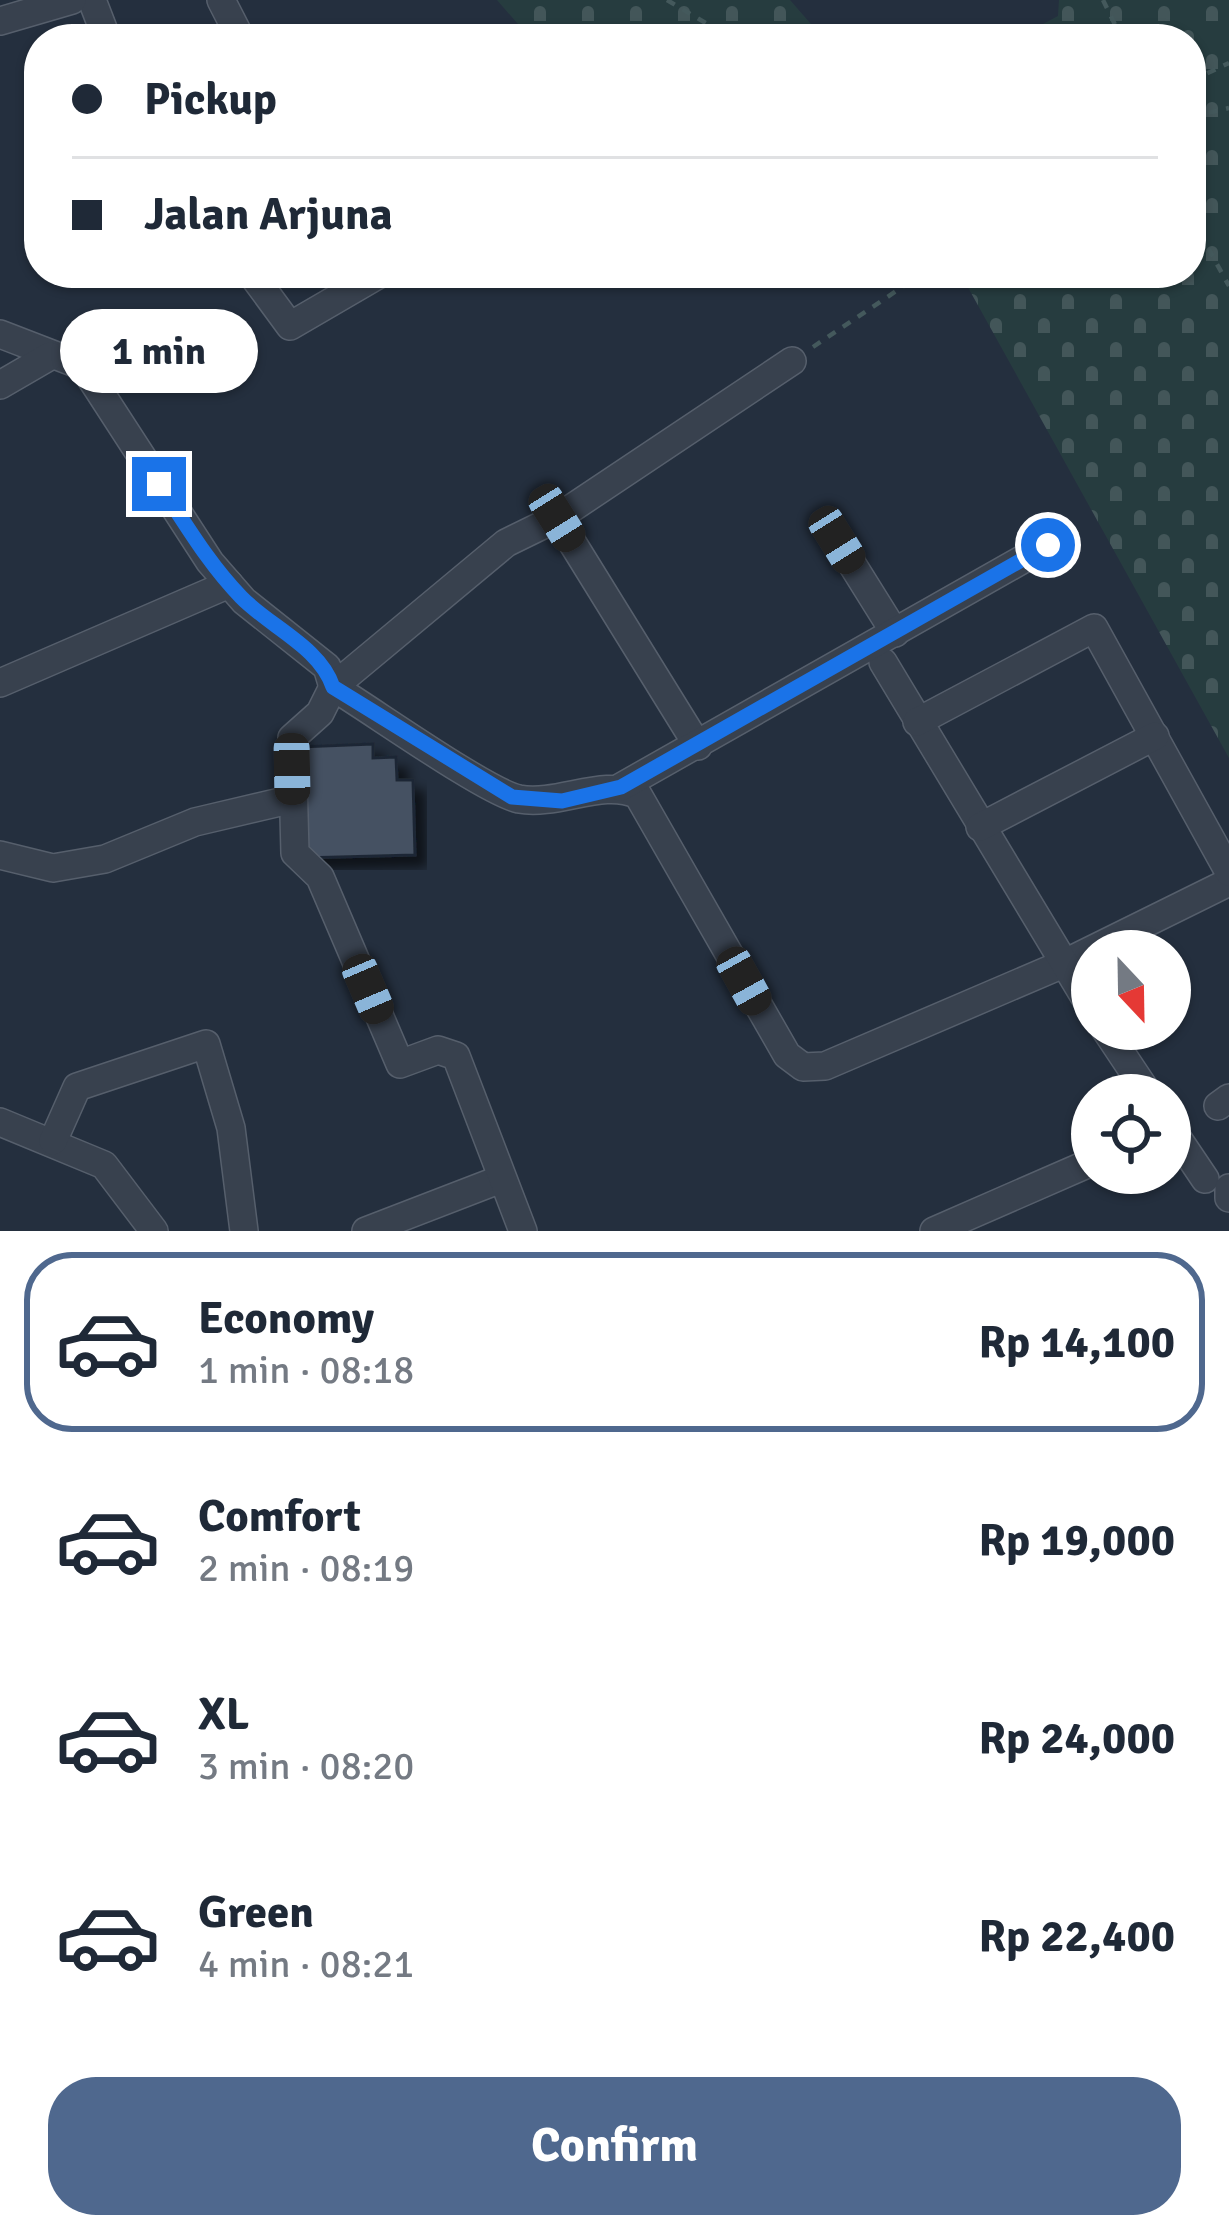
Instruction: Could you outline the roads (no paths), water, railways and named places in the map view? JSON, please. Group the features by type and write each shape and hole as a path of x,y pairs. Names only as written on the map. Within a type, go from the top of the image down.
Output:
{"street":[{"path":"0,21 72,0"},
{"path":"261,288 290,326 355,288"},
{"path":"0,334 83,366 210,562 327,667 333,687 512,797 562,801 621,787 1048,545"},
{"path":"0,385 50,356"},
{"path":"523,1231 456,1056 438,1050 400,1064 320,877 295,853 292,738 320,713 333,687 506,543 557,518 792,361"},
{"path":"557,518 698,746"},
{"path":"837,540 895,633"},
{"path":"0,683 230,584"},
{"path":"917,722 1094,628 1229,872"},
{"path":"883,662 1071,976"},
{"path":"980,827 1155,736"},
{"path":"621,787 638,795 787,1055 803,1067 825,1066 1063,964 1229,882"},
{"path":"0,855 53,868 105,859 195,822 293,799"},
{"path":"53,1141 77,1087 206,1044 230,1128 244,1231"},
{"path":"0,1122 90,1156 116,1176 154,1231"},
{"path":"1191,1153 1229,1198"},
{"path":"934,1231 1071,1171"},
{"path":"366,1231 501,1179"}]}
